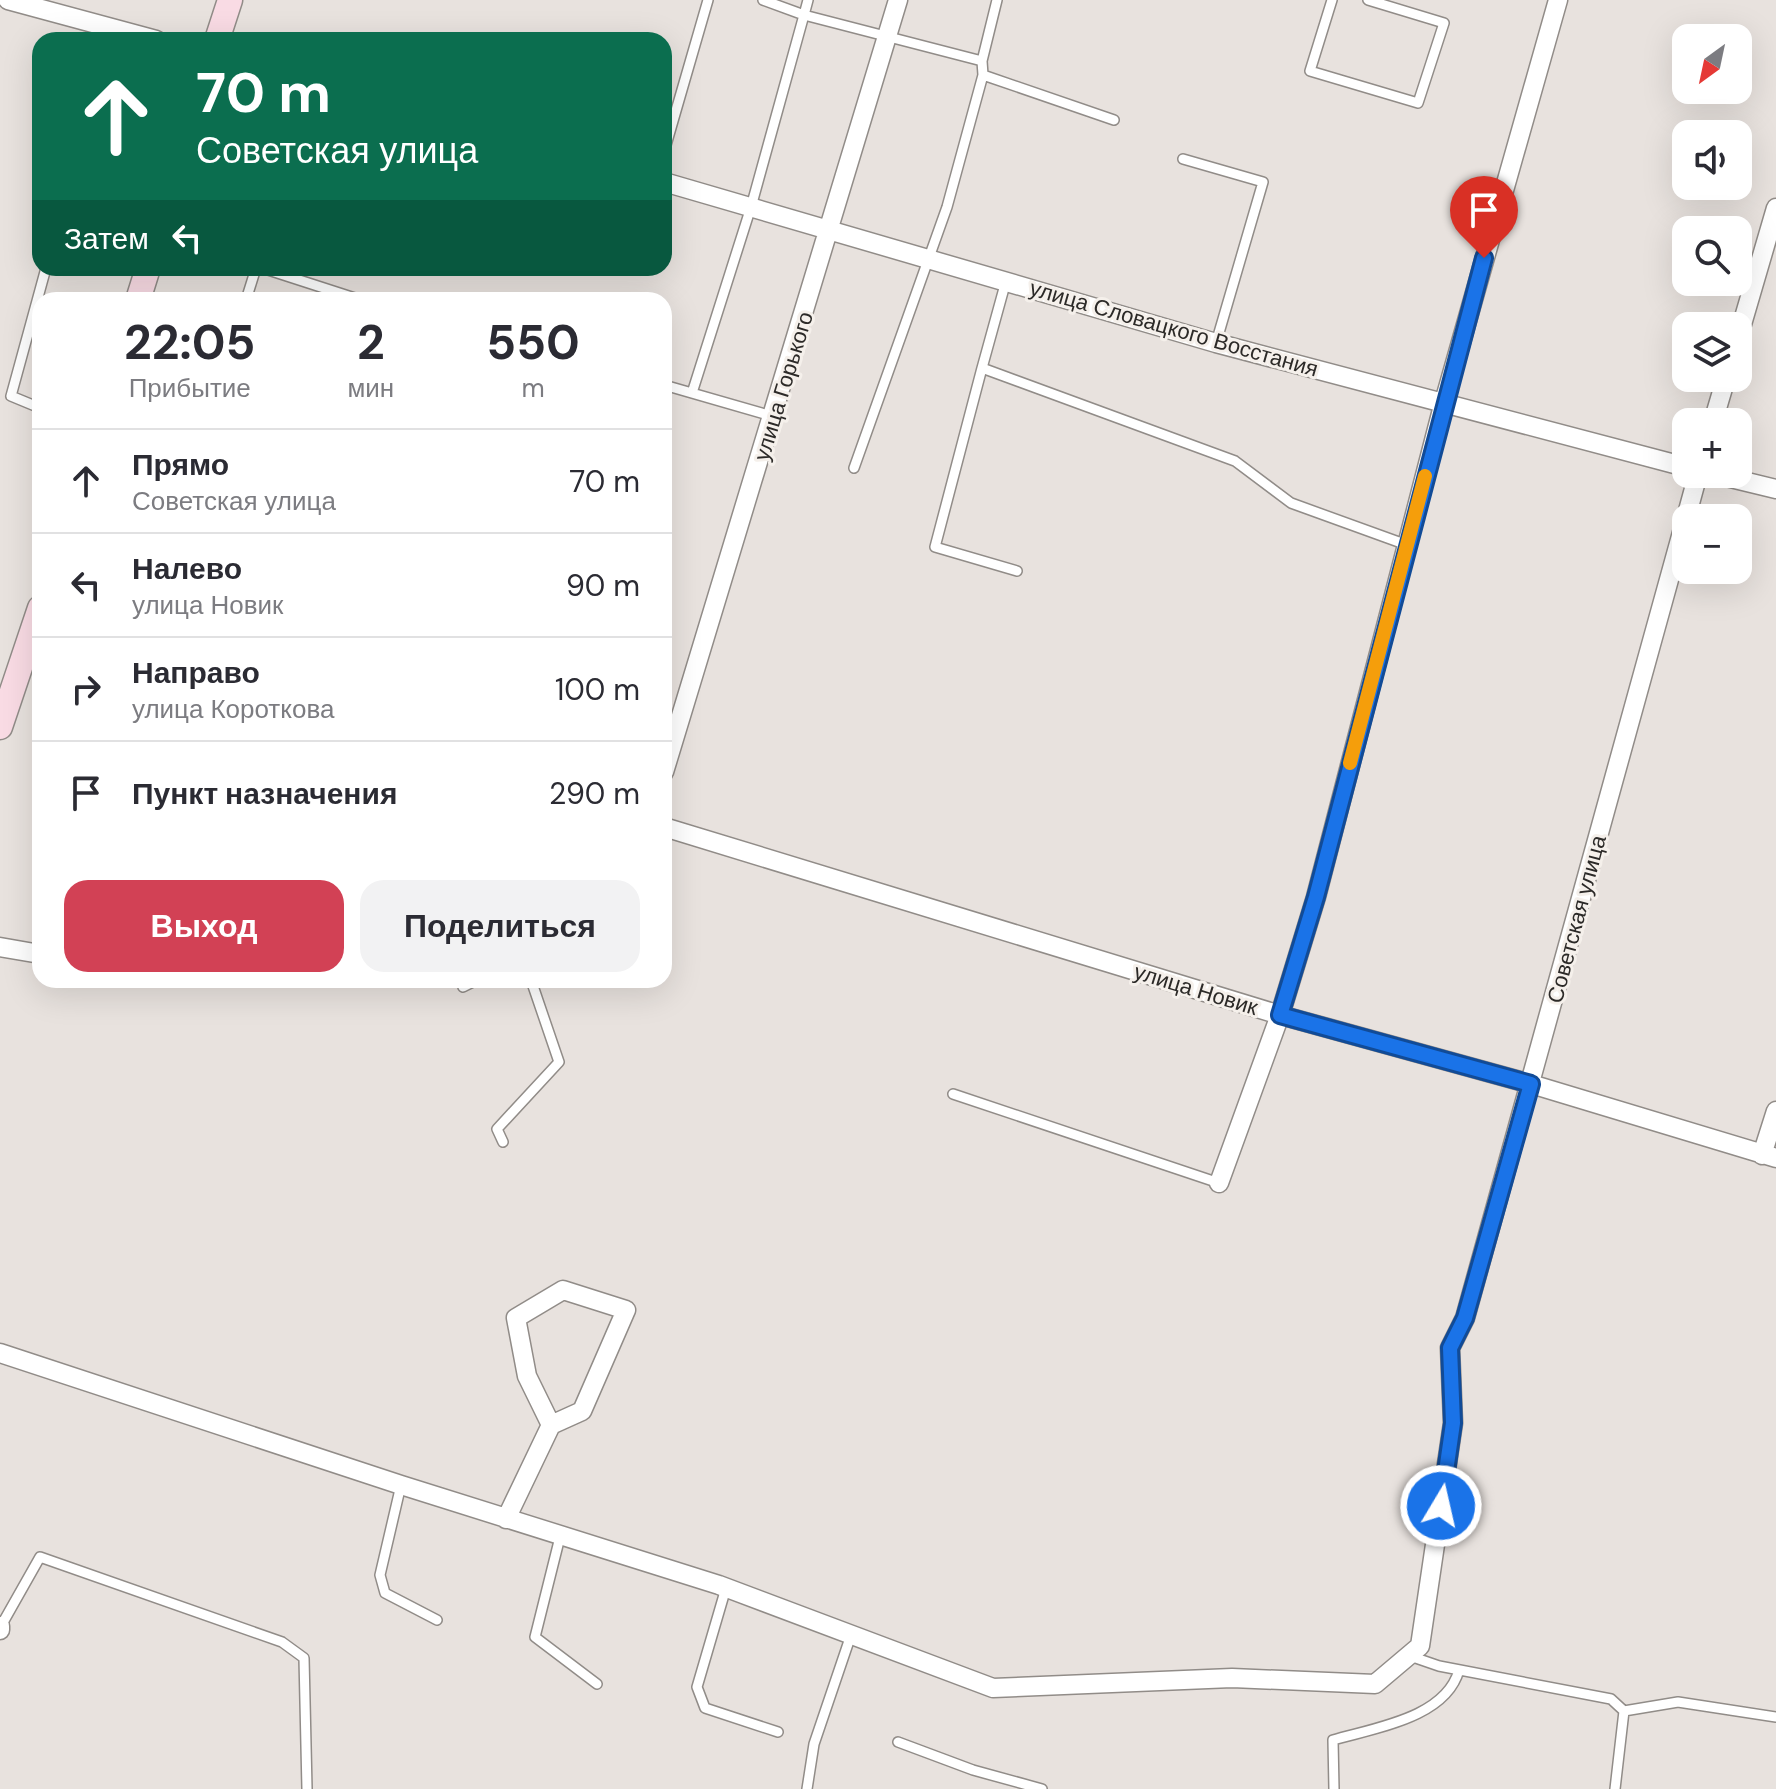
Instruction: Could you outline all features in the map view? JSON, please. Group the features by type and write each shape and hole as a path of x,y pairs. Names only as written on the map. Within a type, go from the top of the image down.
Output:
{"main road":[{"path":"220,32 230,0"},
{"path":"0,727 32,632"}],"street":[{"path":"8,0 126,32"},
{"name":"улица Горького","path":"672,746 831,231 898,0"},
{"path":"1219,1183 1280,1015 1316,897 1444,402 1558,0"},
{"name":"улица Словацкого Восстания","path":"672,184 1216,343 1672,463"},
{"path":"1746,312 1776,208"},
{"path":"1752,483 1776,489"},
{"name":"Советская улица","path":"1409,1656 1420,1646 1453,1423 1450,1348 1465,1318 1672,569"},
{"name":"улица Новик","path":"672,829 1280,1015 1531,1084 1769,1156"},
{"path":"0,947 32,953"},
{"path":"1769,1156 1776,1111"},
{"path":"506,1519 551,1425 582,1411 626,1310 563,1290 516,1318 527,1376 551,1425"},
{"path":"0,1353 560,1537 726,1588 993,1688 1232,1678 1375,1684 1409,1656"}],"lane":[{"path":"672,124 708,0"},
{"path":"763,0 804,15 982,61"},
{"path":"692,393 751,207 808,0"},
{"path":"854,468 947,207 983,75 982,61 997,0"},
{"path":"1332,0 1310,71 1418,103 1444,23 1368,0"},
{"path":"983,75 1114,120"},
{"path":"1183,159 1263,182 1216,343"},
{"path":"284,276 336,292"},
{"path":"1006,281 935,547 1017,571"},
{"path":"32,319 11,396 32,405"},
{"path":"982,368 1235,461 1291,503 1407,545"},
{"path":"672,387 773,416"},
{"path":"503,1142 497,1129 559,1062 534,988"},
{"path":"953,1094 1219,1183"},
{"path":"401,1485 380,1575 385,1593 437,1620"},
{"path":"560,1537 535,1637 597,1684"},
{"path":"0,1627 40,1557 282,1642 304,1658 307,1789"},
{"path":"726,1588 697,1687 705,1708 778,1732"},
{"path":"807,1789 814,1744 851,1635"},
{"path":"1409,1656 1459,1670 1611,1699 1624,1711"},
{"path":"1334,1789 1333,1740 1389,1724 1429,1707 1455,1685 1459,1670"},
{"path":"1624,1711 1678,1702 1776,1717"},
{"path":"1615,1789 1624,1711"},
{"path":"898,1742 973,1770 1042,1789"}],"slow traffic":[{"path":"1350,763 1425,476"}],"route":[{"path":"1441,1506 1453,1423 1450,1348 1465,1318 1531,1084 1280,1015 1316,897 1484,258"}]}
